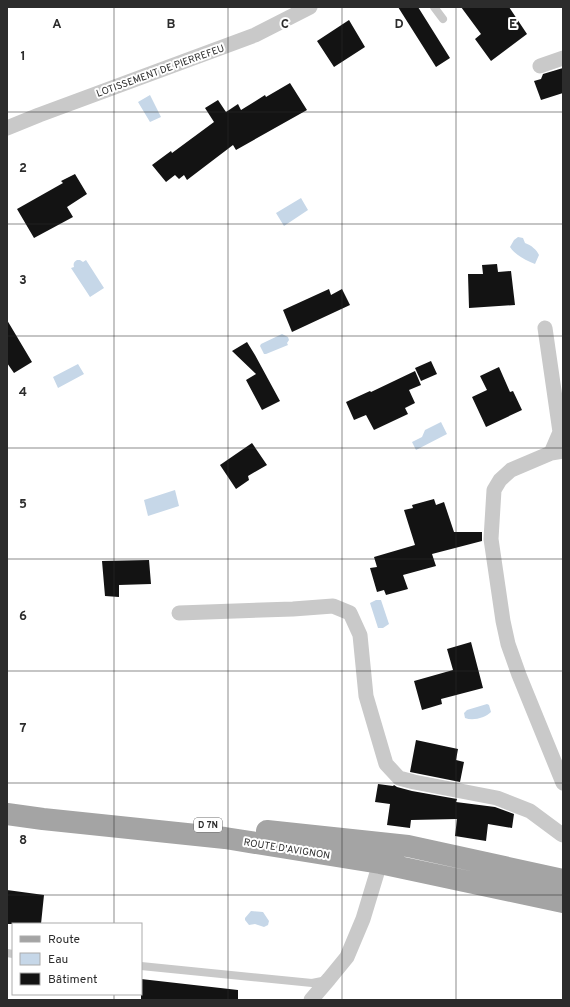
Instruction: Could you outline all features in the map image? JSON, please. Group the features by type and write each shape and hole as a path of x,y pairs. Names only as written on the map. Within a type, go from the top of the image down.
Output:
{"main road":[{"name":"ROUTE D'AVIGNON","path":"7,807 45,809 408,846 563,880"},
{"name":"ROUTE D'AVIGNON","path":"7,814 225,838 380,863 563,902"}],"street":[{"name":"LOTISSEMENT DE PIERREFEU","path":"7,128 255,35 310,7"},
{"path":"540,66 563,58"},
{"path":"545,328 560,432 557,452 511,470 500,480 494,490 492,539 503,621 508,644 563,783"},
{"path":"179,613 333,606 350,613 360,635 368,704 386,764 399,778 497,798 530,811 563,835"},
{"path":"311,1000 347,957 363,919 380,863 408,846"}],"lane":[{"path":"434,7 443,19"},
{"path":"142,966 312,983 329,979"}],"water":[{"path":"150,95 161,117 150,122 138,102"},
{"path":"301,198 308,210 284,226 276,213"},
{"path":"518,237 523,238 525,243 534,248 538,253 539,255 535,264 518,255 510,247 514,240"},
{"path":"77,260 83,262 86,260 104,288 90,297 71,268 74,267 74,263"},
{"path":"282,334 288,337 288,345 264,354 260,346 261,344"},
{"path":"78,364 84,374 58,388 53,377"},
{"path":"441,422 447,434 416,450 412,442 422,437 425,430"},
{"path":"175,490 179,506 148,516 144,500"},
{"path":"376,600 381,600 389,624 383,628 378,628 370,603"},
{"path":"487,704 489,705 491,712 488,714 475,719 465,718 464,713 467,710"},
{"path":"251,911 263,912 269,921 268,925 264,927 255,924 249,925 245,918"}],"building":[{"path":"398,7 418,7 450,58 436,67"},
{"path":"461,7 509,7 527,34 491,61 475,39 481,34"},
{"path":"349,20 365,47 334,67 317,41"},
{"path":"563,68 563,93 541,100 534,81 541,79 543,74"},
{"path":"290,83 307,110 236,150 233,145 187,180 184,175 179,179 175,175 166,182 152,165 171,151 172,153 214,122 205,108 218,100 226,112 238,104 241,110 265,95 266,97"},
{"path":"75,174 87,194 67,207 73,217 34,238 17,209 63,183 61,181"},
{"path":"497,264 498,272 511,271 515,305 469,308 468,274 483,274 482,265"},
{"path":"329,289 331,295 342,289 350,305 292,332 283,310"},
{"path":"7,320 32,362 14,373 7,363"},
{"path":"247,342 280,401 262,410 246,380 256,374 232,351"},
{"path":"431,361 437,374 421,381 415,368"},
{"path":"499,367 510,392 513,391 522,410 486,427 472,397 487,390 480,376"},
{"path":"415,371 421,385 409,390 415,403 405,408 408,414 374,430 366,415 354,420 346,402"},
{"path":"252,443 267,465 248,476 249,480 236,489 220,465"},
{"path":"434,499 436,505 444,502 454,532 482,532 482,541 432,554 436,566 403,575 408,589 386,595 384,590 377,592 370,568 377,567 374,557 415,545 404,510 413,508 412,505"},
{"path":"149,560 151,584 119,585 119,597 105,596 102,561"},
{"path":"471,642 483,688 441,699 442,704 422,710 414,681 453,670 447,649"},
{"path":"416,740 458,749 456,760 464,762 460,782 410,772"},
{"path":"378,784 394,785 412,791 457,799 456,802 495,807 514,814 512,828 488,824 486,841 455,836 457,819 411,820 410,828 387,825 390,804 375,802"},
{"path":"7,890 44,895 41,923 7,924"},
{"path":"142,979 238,990 238,1000 141,1000"}]}
